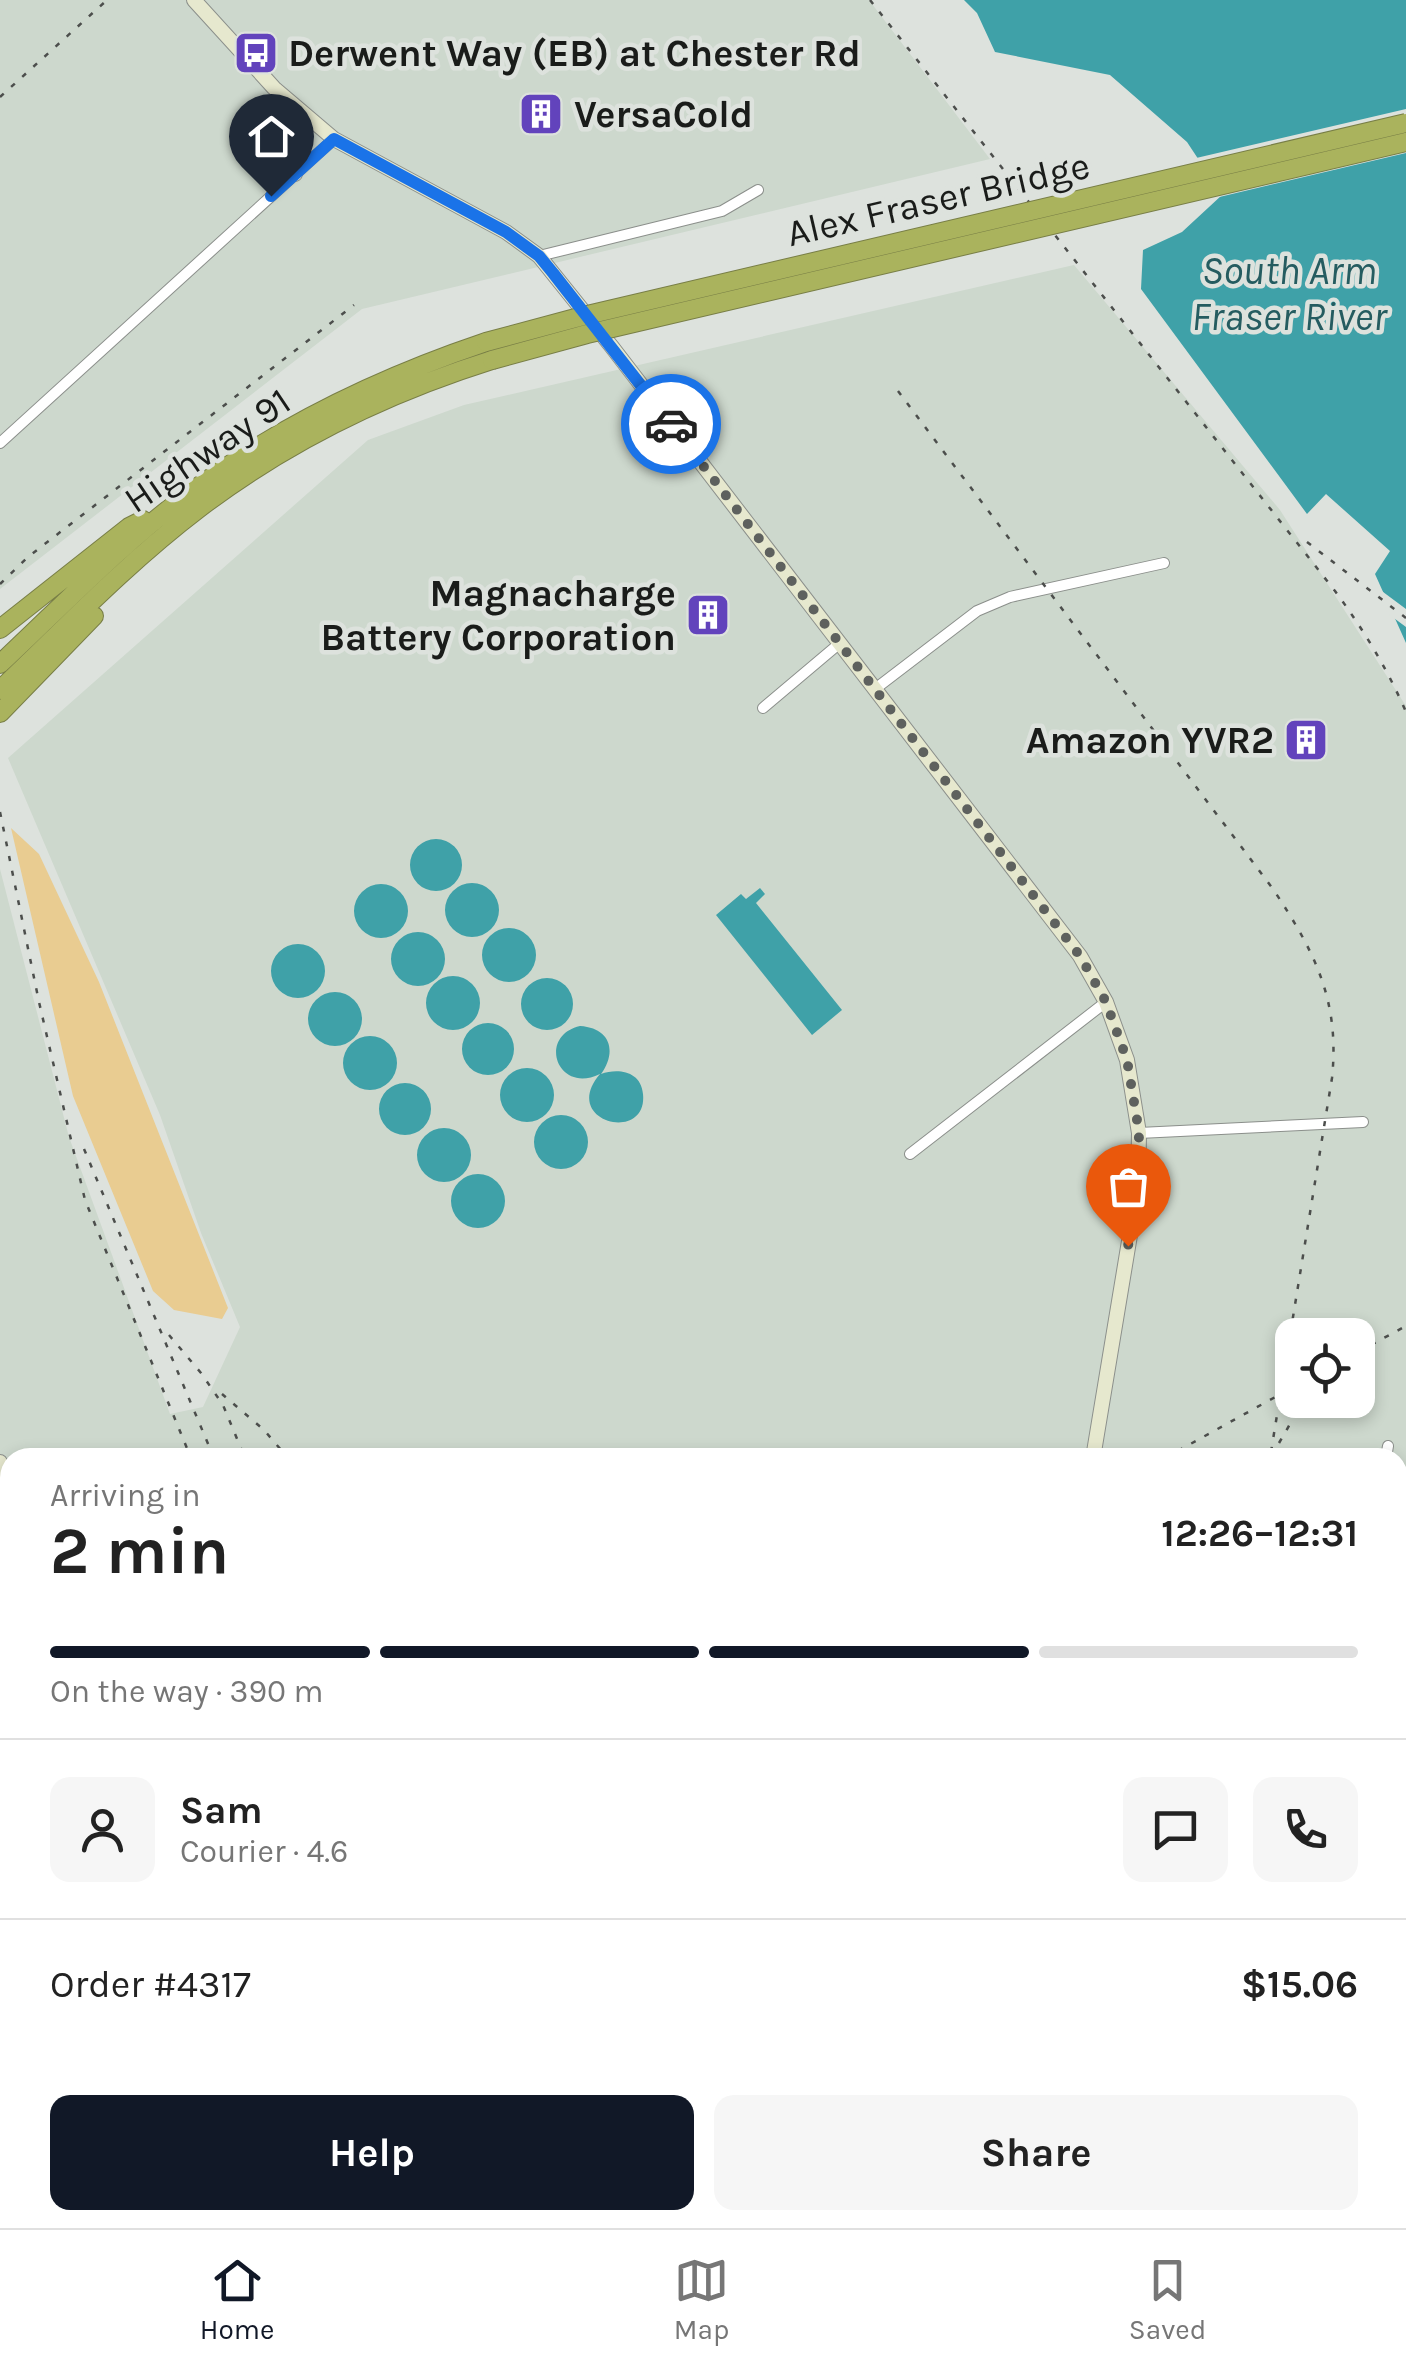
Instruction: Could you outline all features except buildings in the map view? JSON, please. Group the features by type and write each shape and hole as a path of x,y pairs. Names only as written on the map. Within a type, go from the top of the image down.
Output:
{"highway":[{"name":"Alex Fraser Bridge","path":"489,351 583,316 1406,124"},
{"name":"Alex Fraser Bridge","path":"489,351 606,330 1406,142"},
{"name":"Highway 91","path":"0,664 122,550 192,502 241,458 330,406 423,364 489,351"},
{"path":"0,628 129,527 192,502"},
{"path":"0,690 121,576 192,502"},
{"path":"0,713 192,502"}],"street":[{"path":"194,0 274,88 334,139 506,232 539,256 1080,956 1106,1002 1127,1060 1139,1132 1138,1187 1095,1448"},
{"path":"295,174 300,136 296,108"},
{"path":"0,443 334,139"},
{"path":"539,256 722,211 758,190"},
{"path":"876,689 977,611 1010,597 1164,563"},
{"path":"762,708 840,643"},
{"path":"910,1154 1106,1002"},
{"path":"1139,1132 1363,1122"}],"shaded area":[{"path":"0,0 869,0 990,159 362,309 0,589"},
{"path":"1074,265 1280,510 1406,706 1406,1448 0,1448 0,869 69,1137 170,1414 203,1407 240,1327 201,1233 160,1115 8,758 368,440 464,405"},
{"path":"11,828 39,854 99,982 228,1308 222,1319 174,1310 153,1291 73,1096"}],"water":[{"name":"South Arm Fraser River","path":"964,0 1406,0 1406,643 1375,574 1390,551 1326,494 1307,514 1141,289 1143,250 1182,232 1222,195 1187,142 1110,75 995,52 977,13"},
{"path":"436,839 454,847 462,865 454,883 436,891 418,883 410,865 418,847"},
{"path":"472,883 491,891 499,910 491,929 472,937 453,929 445,910 453,891"},
{"path":"381,884 400,892 408,911 400,930 381,938 362,930 354,911 362,892"},
{"path":"760,888 765,894 756,903 842,1010 812,1035 716,915 741,894 746,899"},
{"path":"509,928 528,936 536,955 528,974 509,982 490,974 482,955 490,936"},
{"path":"418,932 437,940 445,959 437,978 418,986 399,978 391,959 399,940"},
{"path":"298,944 317,952 325,971 317,990 298,998 279,990 271,971 279,952"},
{"path":"453,976 472,984 480,1003 472,1022 453,1030 434,1022 426,1003 434,984"},
{"path":"547,978 566,985 573,1004 566,1023 547,1030 528,1023 521,1004 528,985"},
{"path":"335,992 354,1000 362,1019 354,1038 335,1046 316,1038 308,1019 316,1000"},
{"path":"488,1023 507,1030 514,1049 507,1068 488,1075 469,1068 462,1049 469,1030"},
{"path":"580,1026 599,1031 608,1042 609,1058 601,1074 628,1073 638,1080 643,1094 641,1109 633,1119 608,1121 597,1115 590,1104 590,1091 600,1074 585,1078 563,1071 556,1051 559,1041"},
{"path":"370,1036 389,1044 397,1063 389,1082 370,1090 351,1082 343,1063 351,1044"},
{"path":"527,1068 546,1076 554,1095 546,1114 527,1122 508,1114 500,1095 508,1076"},
{"path":"405,1083 424,1090 431,1109 424,1128 405,1135 386,1128 379,1109 386,1090"},
{"path":"561,1115 580,1123 588,1142 580,1161 561,1169 542,1161 534,1142 542,1123"},
{"path":"444,1128 463,1136 471,1155 463,1174 444,1182 425,1174 417,1155 425,1136"},
{"path":"478,1174 497,1182 505,1201 497,1220 478,1228 459,1220 451,1201 459,1182"}],"pier":[{"path":"1406,109 1406,153 1211,199 1215,194 1192,159"},
{"path":"1375,586 1406,609 1406,627 1387,613"}],"railway":[{"path":"0,97 107,0"},
{"path":"870,0 1335,591 1374,649 1406,712"},
{"path":"0,584 28,557 354,305"},
{"path":"898,391 1273,889 1301,934 1321,978 1332,1025 1332,1078 1272,1448"},
{"path":"1307,542 1406,618"},
{"path":"0,812 85,1200 187,1448"},
{"path":"84,1149 210,1448"},
{"path":"1375,1343 1406,1326"},
{"path":"169,1335 223,1405 241,1448"},
{"path":"222,1394 279,1448"},
{"path":"1183,1448 1275,1397"},
{"path":"1279,1443 1294,1418"}],"way so far":[{"path":"671,424 1080,956 1106,1002 1127,1060 1139,1132 1138,1187 1128,1246"}],"place":[{"name":"Derwent Way (EB) at Chester Rd","path":"256,53"},
{"name":"VersaCold","path":"541,114"},
{"name":"Magnacharge Battery Corporation","path":"708,615"},
{"name":"Amazon YVR2","path":"1306,740"}],"route":[{"path":"271,196 334,139 506,232 539,256 671,424"}]}
